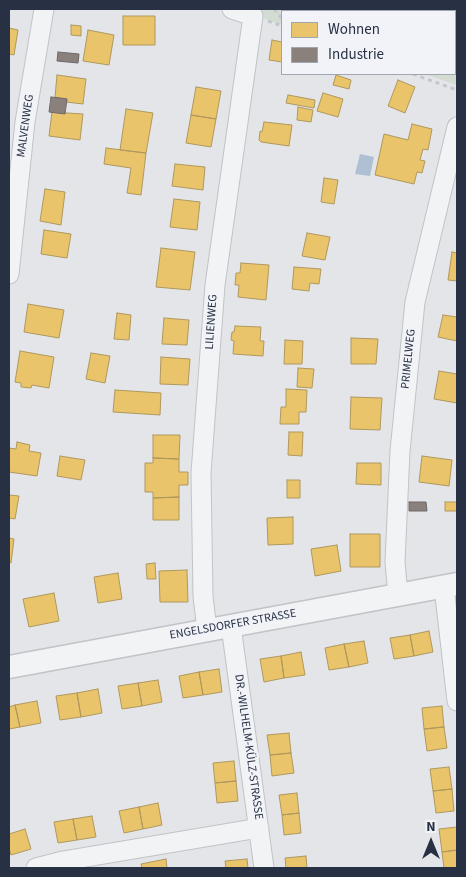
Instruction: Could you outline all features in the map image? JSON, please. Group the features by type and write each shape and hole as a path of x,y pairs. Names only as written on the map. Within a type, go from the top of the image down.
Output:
{"street":[{"name":"MALVENWEG","path":"9,274 25,122 44,9"},
{"name":"LILIENWEG","path":"207,630 203,596 201,473 214,294 253,16 232,9"},
{"name":"PRIMELWEG","path":"398,595 394,562 400,451 415,302 457,127"},
{"name":"ENGELSDORFER STRASSE","path":"9,667 450,585"},
{"path":"450,585 457,701"},
{"name":"DR.-WILHELM-KÜLZ-STRASSE","path":"232,626 264,868"},
{"path":"36,868 62,861 259,828"}],"path":[{"path":"416,75 457,90"}],"shaded area":[{"path":"236,9 457,9 457,85 427,75 456,75 456,10 281,10 281,25"}],"water":[{"path":"360,154 374,157 370,176 355,174"}],"building: Wohnen":[{"path":"123,16 155,16 155,45 123,45"},
{"path":"71,25 81,26 81,36 71,35"},
{"path":"9,28 18,30 14,55 9,54"},
{"path":"88,30 114,35 109,65 83,61"},
{"path":"272,40 281,42 281,62 269,60"},
{"path":"57,75 86,79 83,104 66,102 67,99 55,97"},
{"path":"336,75 351,80 349,89 333,85"},
{"path":"398,80 415,87 405,113 388,106"},
{"path":"196,87 221,91 216,119 191,115"},
{"path":"323,93 343,99 338,117 317,111"},
{"path":"288,95 315,100 314,108 286,103"},
{"path":"298,107 313,110 311,122 297,120"},
{"path":"126,109 153,113 146,153 120,150"},
{"path":"52,112 83,114 80,140 49,136"},
{"path":"191,115 216,119 211,147 186,143"},
{"path":"264,122 292,125 289,146 261,142 259,140 260,131 262,132"},
{"path":"412,124 432,129 428,150 423,149 420,160 425,161 422,173 417,172 414,184 375,175 384,134 408,140"},
{"path":"106,148 146,153 141,195 127,193 131,168 104,164"},
{"path":"175,164 205,167 203,190 172,186"},
{"path":"324,178 338,180 334,204 321,202"},
{"path":"45,189 65,192 61,225 40,221"},
{"path":"174,199 200,202 197,230 170,227"},
{"path":"44,230 71,234 67,258 41,254"},
{"path":"307,233 330,237 325,260 302,256"},
{"path":"161,248 195,252 190,290 156,287"},
{"path":"452,252 457,253 457,281 448,280"},
{"path":"241,263 269,265 266,300 238,297 239,285 235,285 236,273 240,273"},
{"path":"294,267 321,269 319,284 310,283 309,291 292,289"},
{"path":"28,304 64,310 59,338 24,332"},
{"path":"117,313 131,315 129,340 114,339"},
{"path":"443,315 457,317 457,341 438,337"},
{"path":"164,318 189,320 187,345 162,344"},
{"path":"235,326 261,327 260,341 264,341 263,356 233,354 234,341 231,340"},
{"path":"351,338 378,339 376,364 351,364"},
{"path":"285,340 303,341 302,364 284,364"},
{"path":"20,351 54,357 49,388 32,385 31,388 21,387 21,383 15,382"},
{"path":"91,353 110,356 105,383 86,379"},
{"path":"161,357 190,359 188,385 160,384"},
{"path":"298,368 314,369 312,388 297,387"},
{"path":"439,371 457,374 457,403 434,399"},
{"path":"286,389 307,390 306,412 299,412 299,424 280,424 281,407 286,407"},
{"path":"115,390 161,393 160,415 113,412"},
{"path":"351,397 382,398 380,430 350,429"},
{"path":"289,432 303,432 302,456 288,455"},
{"path":"153,435 180,435 179,459 153,458"},
{"path":"17,442 30,445 29,451 41,453 37,476 9,472 9,448 16,449"},
{"path":"60,456 85,460 81,480 57,476"},
{"path":"422,456 452,460 449,486 419,482"},
{"path":"153,458 179,459 179,472 188,472 188,485 179,485 179,497 153,498 153,492 145,492 145,463 153,463"},
{"path":"357,463 381,463 381,485 356,484"},
{"path":"287,480 300,480 300,498 287,498"},
{"path":"9,495 19,496 15,519 9,518"},
{"path":"179,497 179,520 153,520 153,498"},
{"path":"445,502 457,502 457,511 445,511"},
{"path":"293,517 293,544 268,545 267,518"},
{"path":"350,534 380,534 380,567 350,567"},
{"path":"9,538 14,539 11,563 9,562"},
{"path":"337,545 341,571 315,576 311,549"},
{"path":"155,563 156,579 147,579 146,564"},
{"path":"187,570 188,602 160,602 159,571"},
{"path":"118,573 122,599 98,603 94,577"},
{"path":"54,593 59,621 29,627 23,599"},
{"path":"429,631 433,652 414,656 410,635"},
{"path":"410,635 414,656 394,659 390,638"},
{"path":"364,641 368,663 349,667 344,644"},
{"path":"344,644 349,667 329,670 325,648"},
{"path":"301,652 305,675 284,678 281,656"},
{"path":"281,656 284,678 264,682 260,659"},
{"path":"219,669 222,692 203,695 199,672"},
{"path":"199,672 203,695 183,698 179,676"},
{"path":"158,680 162,702 142,706 138,683"},
{"path":"138,683 142,706 122,709 118,686"},
{"path":"98,689 102,713 81,717 77,693"},
{"path":"77,693 81,717 60,720 56,696"},
{"path":"37,701 41,723 20,727 15,705"},
{"path":"15,705 20,727 9,729 9,707"},
{"path":"442,706 444,727 424,729 422,708"},
{"path":"444,727 447,748 427,751 424,729"},
{"path":"289,733 291,753 270,755 267,735"},
{"path":"291,753 294,773 272,776 270,755"},
{"path":"234,761 236,781 215,783 213,763"},
{"path":"449,767 452,789 433,791 430,769"},
{"path":"236,781 238,801 217,803 215,783"},
{"path":"452,789 454,811 436,813 433,791"},
{"path":"297,793 299,813 282,815 279,795"},
{"path":"158,803 162,825 143,829 139,807"},
{"path":"139,807 143,829 124,833 119,811"},
{"path":"299,813 301,833 284,835 282,815"},
{"path":"92,816 96,837 77,840 73,819"},
{"path":"73,819 77,840 58,843 54,822"},
{"path":"457,827 457,850 442,852 439,829"},
{"path":"25,829 31,849 11,855 9,834"},
{"path":"457,850 457,868 444,868 442,852"},
{"path":"306,856 307,868 286,868 285,858"},
{"path":"166,859 167,868 142,868 141,864"},
{"path":"247,859 248,868 226,868 225,861"}],"building: Industrie":[{"path":"58,52 79,54 78,63 57,61"},
{"path":"51,97 67,99 65,114 49,112"},
{"path":"409,502 426,502 427,511 409,511"}]}
